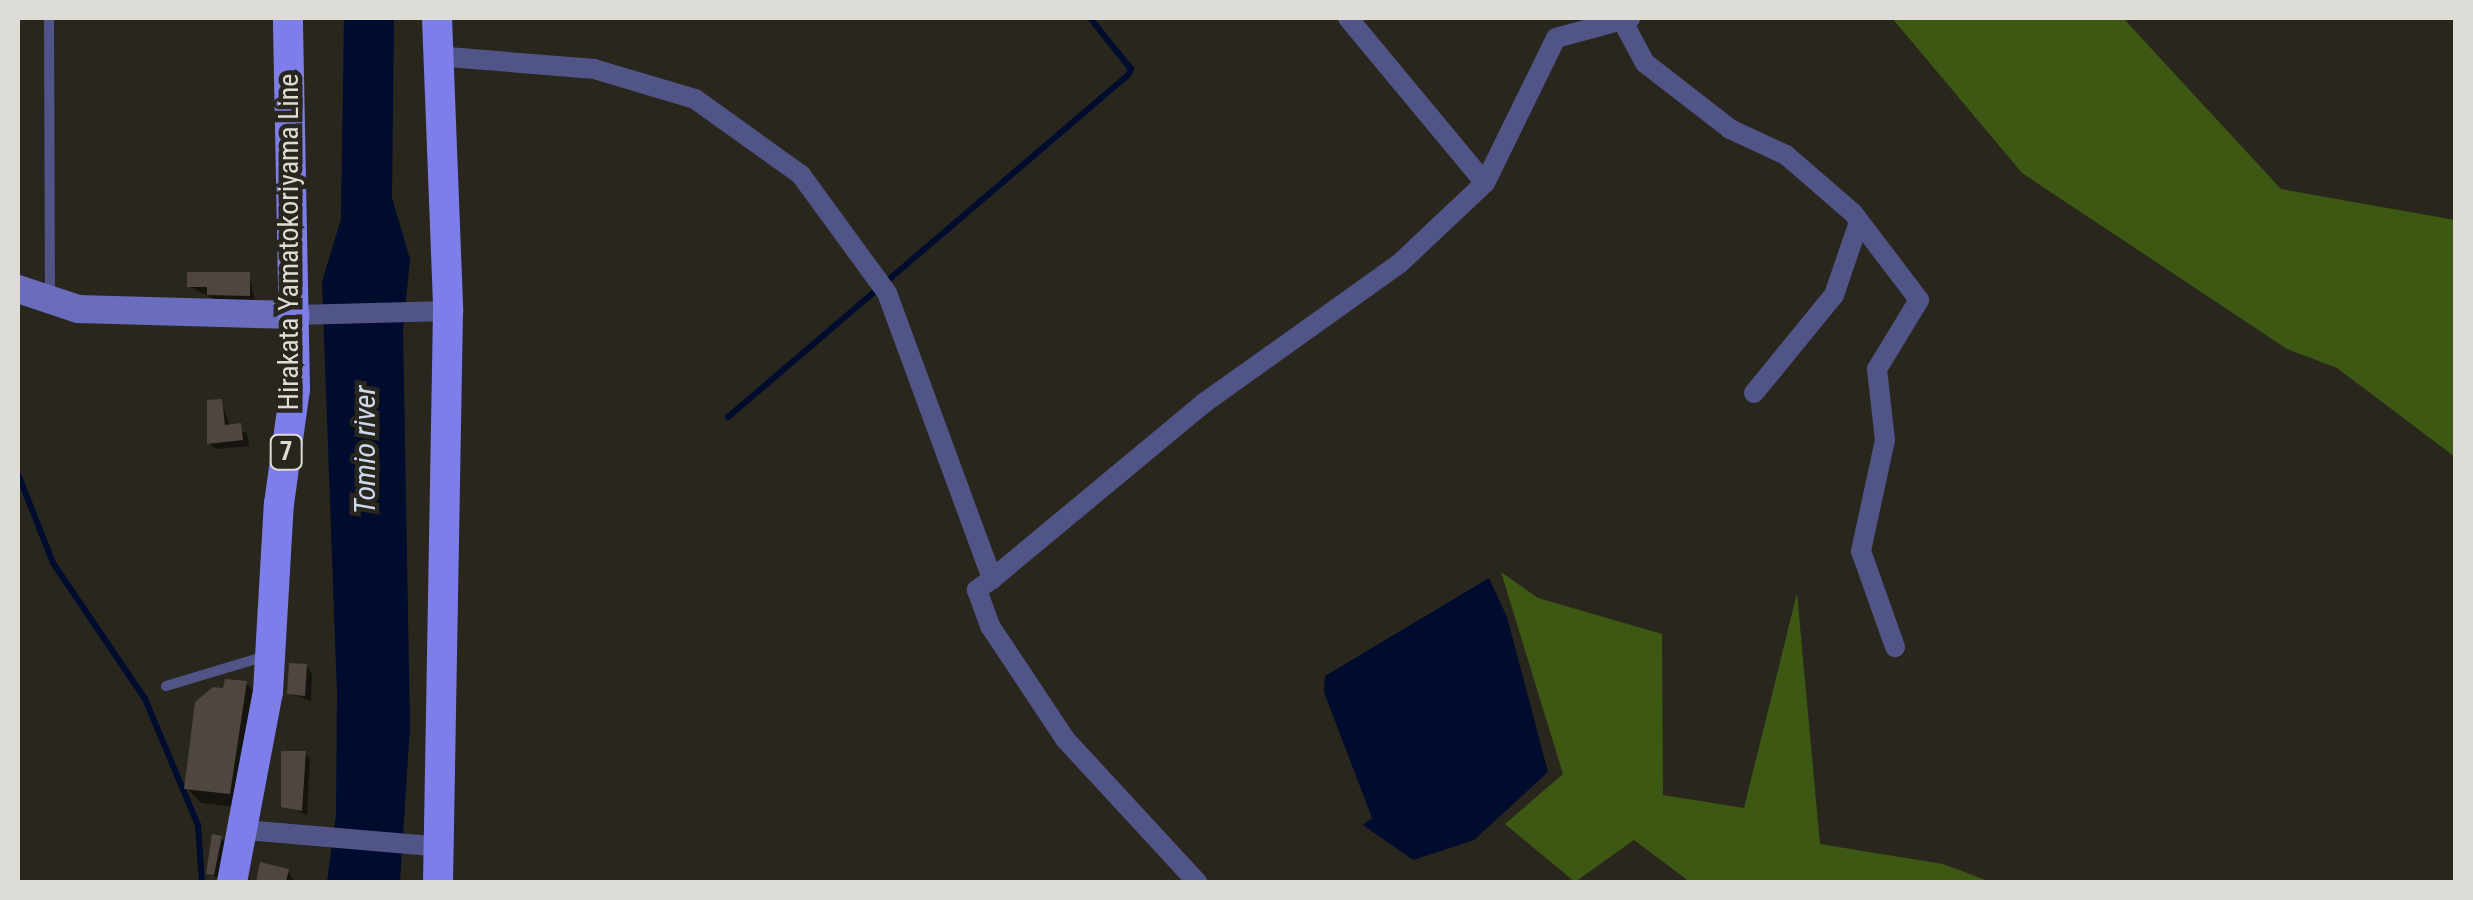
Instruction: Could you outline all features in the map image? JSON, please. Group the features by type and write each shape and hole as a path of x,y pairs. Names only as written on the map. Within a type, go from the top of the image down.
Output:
{"main road":[{"name":"Hirakata Yamatokoriyama Line","path":"232,882 246,830 270,655 279,504 304,314 288,18"},
{"path":"437,18 434,846 438,882"}],"street":[{"path":"1348,18 1486,183"},
{"path":"1197,882 1065,739 990,626 978,590 1204,403 1400,264 1486,183 1556,38 1626,19 1645,63 1730,130 1786,155 1859,222 1919,300 1877,369 1886,440 1861,551 1895,647"},
{"path":"436,56 594,68 695,99 801,175 886,292 992,579"},
{"path":"1754,392 1834,295 1859,222"},
{"path":"18,289 50,303 187,315 435,311"},
{"path":"246,830 434,846"}],"lane":[{"path":"48,18 50,303"},
{"path":"166,686 270,655"}],"green space":[{"path":"1892,18 2123,18 2281,189 2455,220 2455,457 2337,368 2287,349 2022,173"},
{"path":"1501,572 1538,598 1662,634 1663,795 1744,808 1797,593 1820,844 1943,864 1991,882 1690,882 1634,840 1575,882 1505,824 1563,774"}],"water":[{"name":"Tomio river","path":"344,18 394,18 392,198 410,259 403,329 410,727 400,882 327,882 336,814 337,694 322,282 341,219"},
{"path":"1489,578 1507,617 1548,772 1474,840 1413,860 1363,825 1372,818 1324,692 1325,676"}],"building":[{"path":"187,272 250,272 250,296 207,295 207,287 187,287"},
{"path":"222,399 225,425 241,423 243,440 207,444 207,400"},
{"path":"289,663 307,664 305,696 287,694"},
{"path":"225,679 247,681 230,794 184,789 195,702 213,687 223,688"},
{"path":"281,751 306,751 302,811 281,807"},
{"path":"212,834 222,836 214,875 206,874"},
{"path":"260,862 289,869 286,882 256,882"}],"waterway":[{"path":"728,417 1128,75 1131,69 1090,18"},
{"path":"18,474 53,563 145,699 198,825 202,882"}]}
